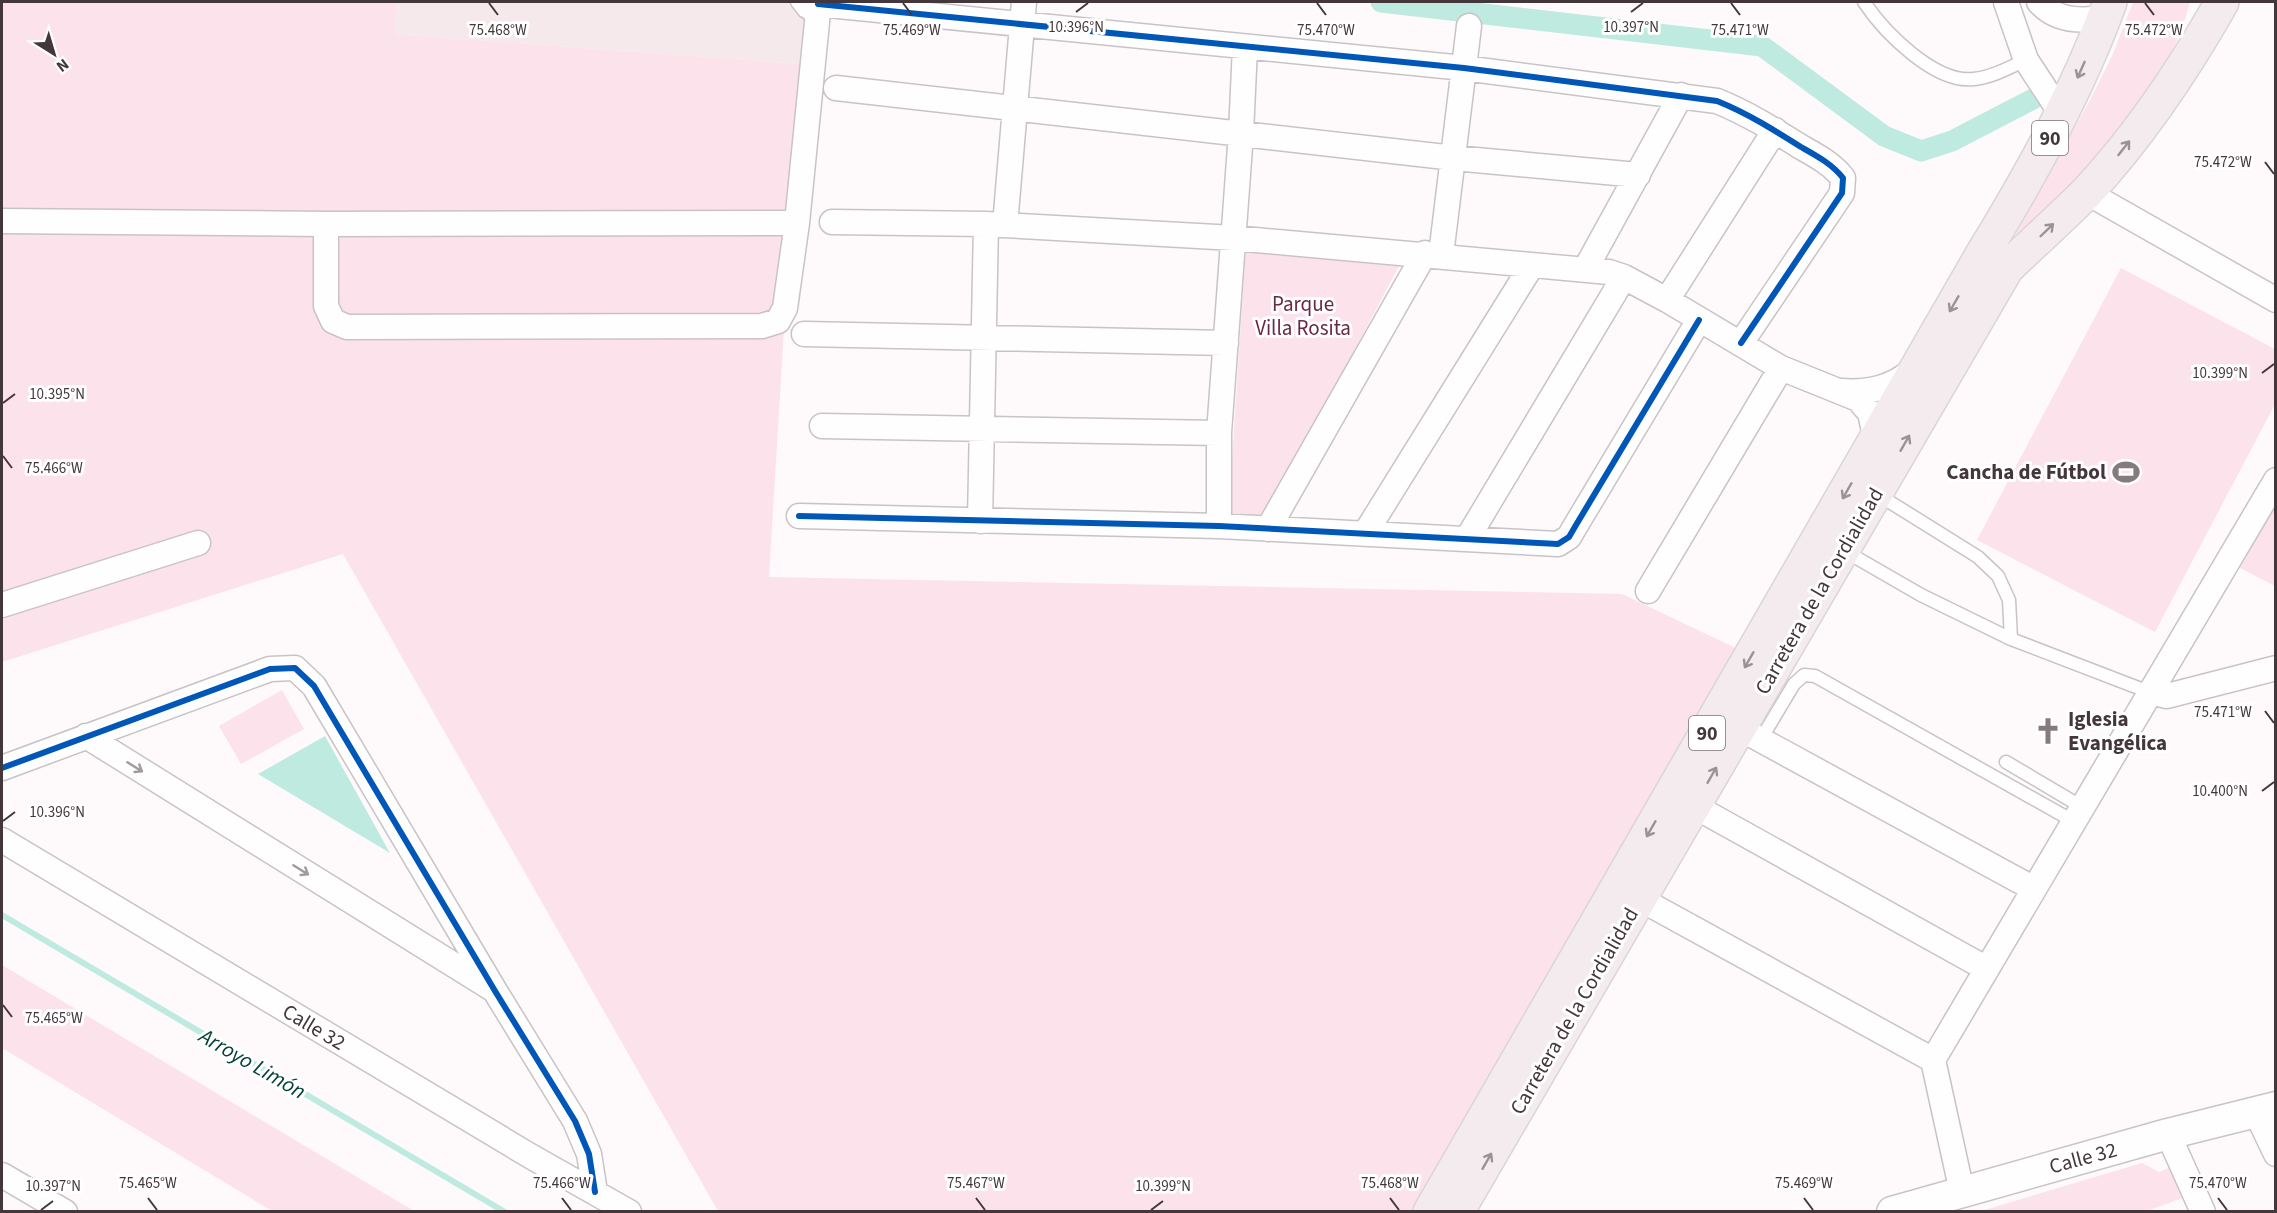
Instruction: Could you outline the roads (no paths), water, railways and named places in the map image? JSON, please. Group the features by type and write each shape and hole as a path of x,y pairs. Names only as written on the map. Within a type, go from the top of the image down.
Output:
{"highway":[{"path":"2160,102 2204,2"},
{"name":"Carretera de la Cordialidad","path":"1457,1212 1694,806 1750,734 1843,550 2007,268 2086,192 2113,162 2160,102 2222,2"},
{"name":"Carretera de la Cordialidad","path":"1430,1212 1918,366 2030,177 2062,115 2109,7"}],"street":[{"path":"2006,2 2026,60 2062,115"},
{"path":"2039,2 2057,15 2086,21 2109,7"},
{"path":"326,224 326,306 333,321 347,327 762,326 778,321 785,308 797,224 813,6 1023,13 1245,47 1464,68 1682,95 1718,101 1742,111 1834,167 1843,178 1842,193 1741,343"},
{"path":"981,521 984,339 996,225 1015,107 1023,13"},
{"path":"1268,529 1433,254 1454,158 1469,26"},
{"path":"1219,526 1219,433 1234,238 1245,47"},
{"path":"836,88 1454,158 1638,175"},
{"path":"1586,268 1682,95"},
{"path":"1667,300 1775,130"},
{"path":"2086,192 2276,300"},
{"path":"2,221 797,224"},
{"path":"831,222 996,225 1234,238 1433,254 1609,272 1624,277 1667,300 1781,368 1858,399 1870,413 1874,431 1871,449"},
{"path":"1366,532 1532,265"},
{"path":"1467,539 1624,277"},
{"path":"800,516 1219,526 1366,532 1558,544 1569,537 1699,320"},
{"path":"804,334 1226,343"},
{"path":"1841,391 1875,390 1906,377 1918,366"},
{"path":"1648,591 1781,368"},
{"path":"822,426 1219,433"},
{"path":"1962,1192 1933,1060 2276,480"},
{"path":"2,605 198,543"},
{"path":"2,768 270,669 295,668 314,686 575,1121 589,1154 595,1192"},
{"path":"2149,692 2168,696 2276,668"},
{"path":"1750,734 2034,889"},
{"path":"86,736 495,991"},
{"path":"1694,806 1987,969"},
{"name":"Calle 32","path":"2,840 532,1158 629,1212"},
{"path":"1640,899 1933,1060"},
{"path":"2266,1110 2276,1154"},
{"name":"Calle 32","path":"1907,1210 1962,1192 2168,1134 2266,1110"},
{"path":"2168,1134 2200,1211"},
{"path":"2,1175 65,1212"}],"lane":[{"path":"1864,2 1877,21 1912,54 1953,77 1972,80 1989,76 2026,60"},
{"path":"1876,494 1978,557 1998,576 2008,600 2011,639"},
{"path":"1843,550 1921,595 2011,639 2149,692"},
{"path":"1750,734 1803,675 1815,676 2077,814"},
{"path":"2006,762 2077,814"}],"waterway":[{"path":"1381,2 1762,46 1884,136 1921,151 1952,141 2033,99"},
{"name":"Arroyo Limón","path":"2,915 505,1212"}],"place":[{"name":"Cancha de Fútbol","path":"2126,472"},
{"name":"Iglesia Evangélica","path":"2048,731"}],"park label":[{"name":"Parque Villa Rosita","path":"1303,316"}]}
